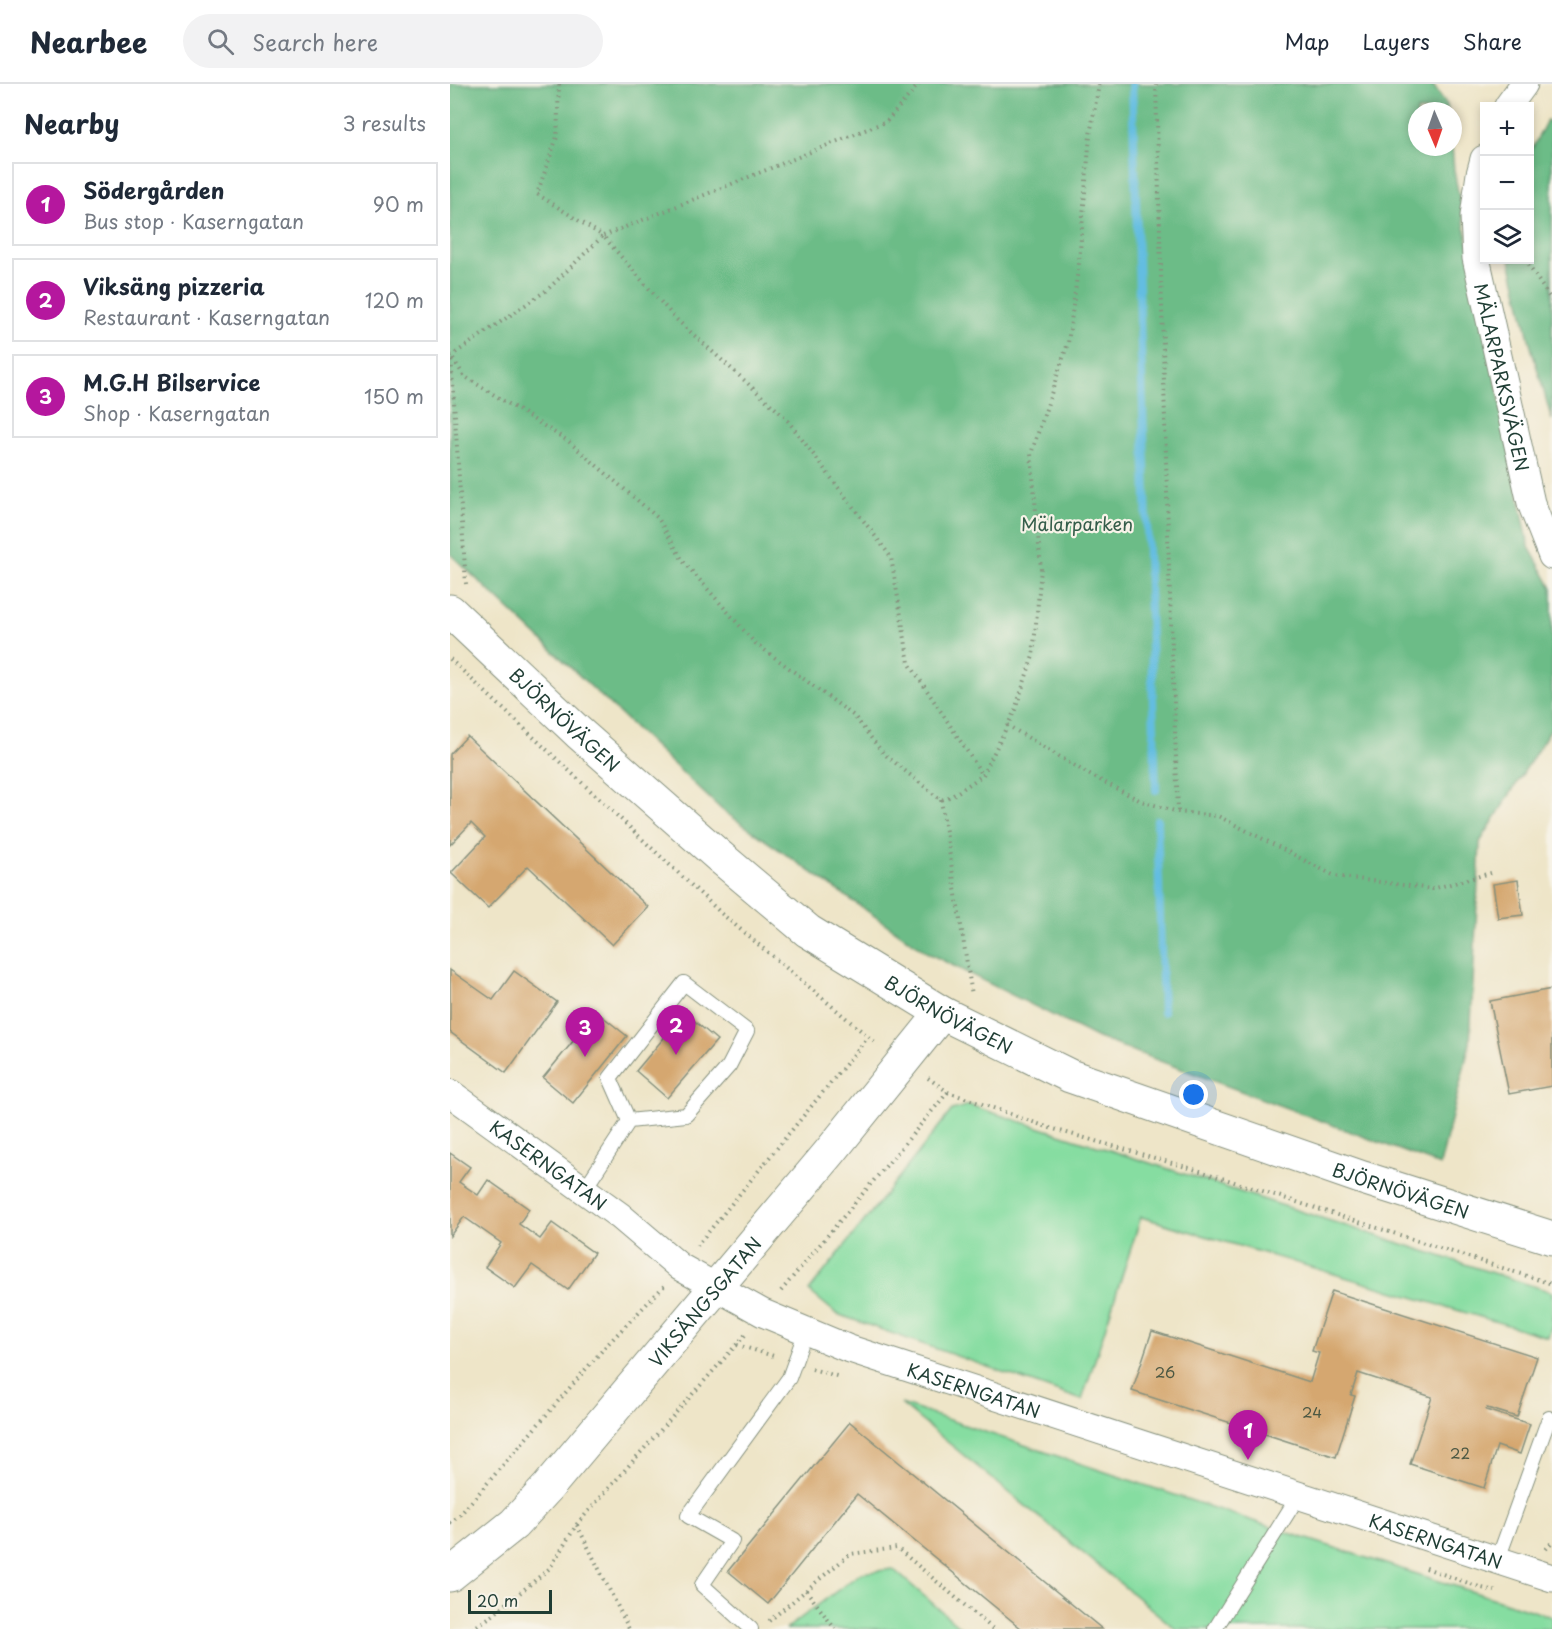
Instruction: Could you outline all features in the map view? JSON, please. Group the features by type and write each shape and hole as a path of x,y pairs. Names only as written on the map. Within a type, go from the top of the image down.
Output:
{"main road":[{"name":"BJÖRNÖVÄGEN","path":"458,597 588,741 720,857 808,931 942,1013 1070,1076 1363,1178 1552,1238"},
{"name":"VIKSÄNGSGATAN","path":"450,1575 514,1524 548,1487 714,1287 830,1152 942,1013"}],"street":[{"path":"1511,102 1524,84"},
{"name":"MÄLARPARKSVÄGEN","path":"1480,174 1474,216 1476,258 1531,503 1552,556"},
{"name":"KASERNGATAN","path":"450,1093 620,1216 680,1267 763,1313 858,1352 1552,1578"}],"lane":[{"path":"684,983 747,1031 729,1066 686,1115 629,1121 610,1078 684,983"},
{"path":"584,1190 629,1121"},
{"path":"751,1629 702,1585 732,1541 688,1516 789,1378 806,1331"},
{"path":"1498,1559 1549,1418"},
{"path":"1215,1629 1299,1495"}],"path":[{"path":"559,84 557,138 537,194 603,236 675,318 785,417 891,557 909,663 983,775"},
{"path":"451,355 547,290 603,236 887,121 919,84"},
{"path":"941,800 952,796 983,775 1015,710 1033,656 1041,569 1031,454 1068,343 1079,262 1090,135 1098,84"},
{"path":"1156,84 1168,557 1178,812"},
{"path":"1529,264 1552,301"},
{"path":"451,355 458,597"},
{"path":"451,355 464,376 568,441 658,518 683,561 755,643 854,716 883,753 941,800 973,1001"},
{"path":"1007,725 1090,775 1141,801 1178,812 1218,816 1335,876 1432,889 1491,873"},
{"path":"472,1629 493,1615 550,1568 577,1524 738,1345 948,1092"},
{"path":"577,1524 629,1629"},
{"path":"767,1623 850,1554 897,1548 993,1629"},
{"path":"806,1590 835,1629"}],"green space":[{"name":"Mälarparken","path":"450,84 1432,84 1445,102 1408,102 1408,156 1453,156 1529,547 1552,588 1552,727 1480,842 1470,1043 1440,1165 1098,1038 928,953 722,810 450,554"},
{"path":"1547,120 1552,123 1552,420 1511,264 1534,264 1534,145"},
{"path":"969,1105 1552,1292 1552,1324 1548,1337 1141,1217 1082,1400 837,1314 809,1291 952,1110"},
{"path":"901,1404 1301,1537 1552,1617 1552,1629 1176,1629"},
{"path":"893,1569 962,1629 786,1629 861,1573"}],"building":[{"path":"467,736 648,907 612,945 528,866 488,908 451,873 485,837 471,823 450,845 450,754"},
{"path":"1518,880 1523,915 1498,918 1493,884"},
{"path":"450,970 493,1000 514,971 557,1002 506,1073 450,1032"},
{"path":"1552,989 1552,1086 1509,1094 1490,1001"},
{"path":"597,1012 627,1036 573,1103 543,1078"},
{"path":"685,1013 717,1040 667,1098 636,1071"},
{"path":"450,1153 470,1167 459,1182 478,1195 488,1180 529,1209 519,1224 540,1239 552,1223 594,1253 568,1290 532,1265 515,1288 485,1267 501,1243 464,1217 450,1236"},
{"path":"1332,1291 1537,1357 1517,1417 1487,1408 1486,1410 1530,1424 1520,1454 1497,1446 1484,1488 1410,1464 1432,1397 1358,1373 1351,1395 1355,1396 1336,1457 1132,1391 1152,1331 1310,1382 1319,1353 1312,1351"},
{"path":"850,1422 1102,1629 1022,1629 857,1494 768,1604 728,1571"}],"waterway":[{"path":"1132,84 1156,790"},
{"path":"1157,820 1163,1012"}],"place":[{"name":"Viksäng pizzeria","path":"676,1055"},
{"name":"M.G.H Bilservice","path":"585,1057"},
{"name":"Södergården","path":"1248,1460"}]}
